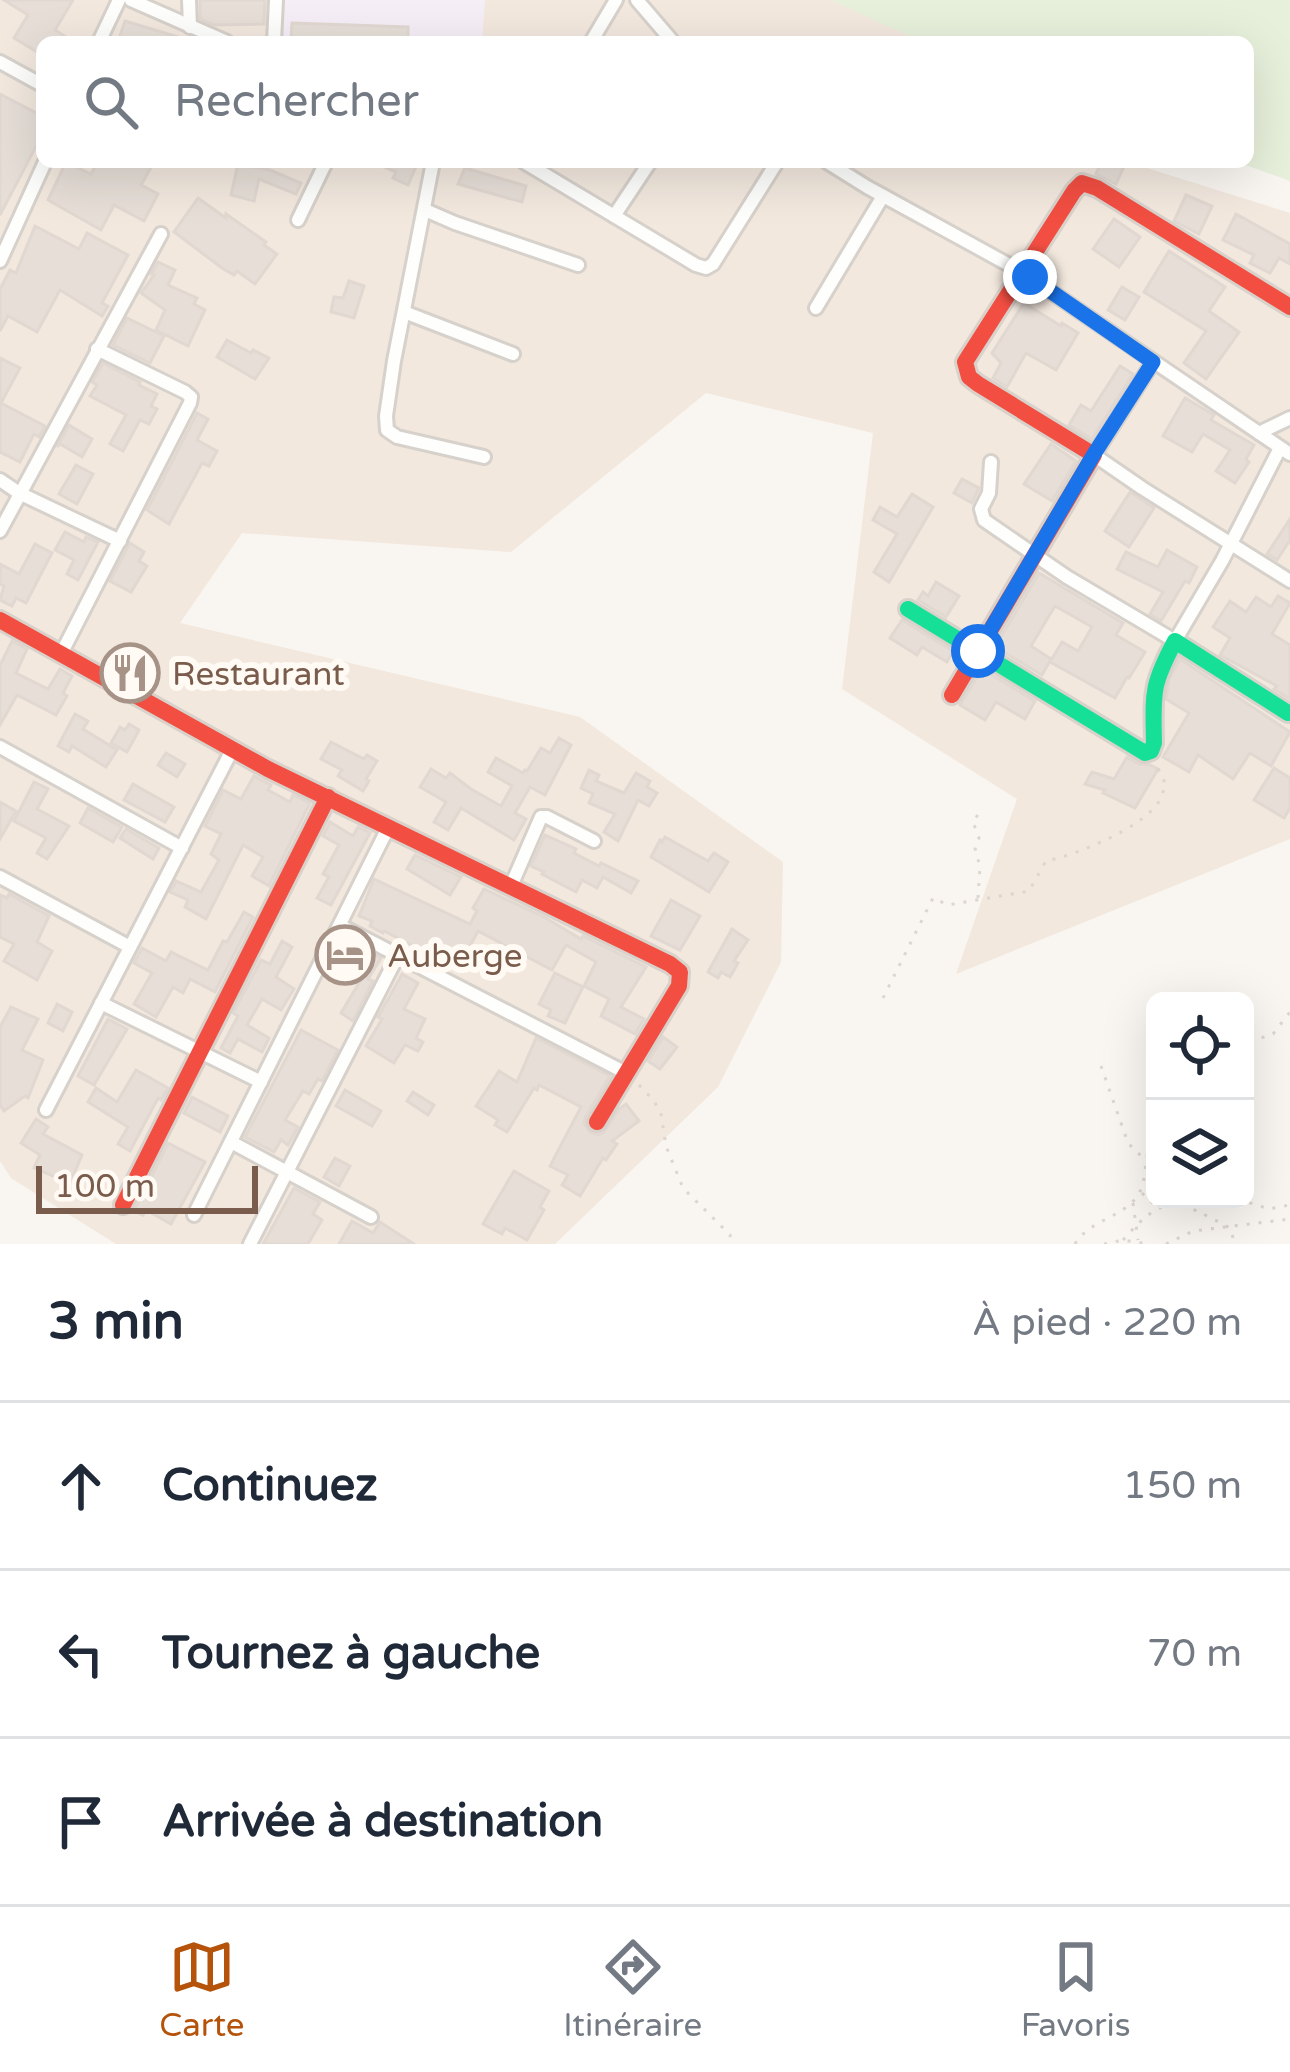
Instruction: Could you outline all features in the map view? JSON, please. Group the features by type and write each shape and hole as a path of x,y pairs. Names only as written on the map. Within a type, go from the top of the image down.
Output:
{"street":[{"path":"102,36 118,0"},
{"path":"131,0 212,36"},
{"path":"190,0 190,27"},
{"path":"274,36 276,0"},
{"path":"595,36 616,0"},
{"path":"637,0 668,36"},
{"path":"0,62 36,82"},
{"path":"0,261 42,168"},
{"path":"298,220 323,168"},
{"path":"432,168 388,398 387,430 484,457"},
{"path":"534,168 706,268 773,168"},
{"path":"614,216 646,168"},
{"path":"837,168 1022,272 1285,452 1157,674 1151,751 1136,749 908,609"},
{"path":"1290,307 1082,183 965,362 978,384 1290,581"},
{"path":"816,308 883,196"},
{"path":"425,210 578,265"},
{"path":"0,531 161,234"},
{"path":"404,312 513,354"},
{"path":"61,654 191,397 97,349"},
{"path":"952,694 1153,362"},
{"path":"1259,433 1290,418"},
{"path":"991,462 989,493 981,509 984,520 1288,713"},
{"path":"0,481 120,541"},
{"path":"0,620 232,750 680,972 679,986 597,1121"},
{"path":"0,747 182,848"},
{"path":"46,1110 232,750"},
{"path":"122,1205 328,797"},
{"path":"511,886 541,817 594,841"},
{"path":"194,1215 389,826"},
{"path":"0,878 130,947"},
{"path":"341,926 628,1074"},
{"path":"250,1244 398,955"},
{"path":"101,1004 261,1082"},
{"path":"231,1142 371,1217"}],"path":[{"path":"883,998 933,898 948,905 1030,890 1046,861 1138,822 1158,803 1166,785 1151,751"},
{"path":"978,900 980,868 975,848 979,838 973,822 981,810"},
{"path":"1254,1040 1273,1034 1290,1012"},
{"path":"1101,1066 1128,1143 1145,1160"},
{"path":"628,1074 661,1114 683,1188 730,1235 732,1244"},
{"path":"1076,1244 1083,1231 1141,1191 1146,1150"},
{"path":"1141,1191 1146,1197"},
{"path":"1132,1201 1138,1241"},
{"path":"1254,1204 1269,1209 1290,1205"},
{"path":"1123,1240 1154,1208"},
{"path":"1186,1208 1230,1228 1235,1244"},
{"path":"1166,1244 1193,1231 1290,1219"},
{"path":"1104,1244 1123,1240 1148,1244"}],"shaded area":[{"path":"0,0 883,0 937,36 36,36 36,168 1147,168 1290,213 1290,839 956,974 1017,799 842,689 873,433 706,393 511,552 242,533 180,623 580,717 783,862 781,962 718,1087 555,1244 116,1244 11,1178 0,1161"},
{"path":"284,0 485,0 482,36 282,36"}],"green space":[{"path":"831,0 1290,0 1290,181 1254,168 1254,36 909,36"}],"building":[{"path":"4,0 73,0 55,30 64,36 36,36 36,51 14,38 28,15"},
{"path":"200,0 265,0 264,24 214,25 200,19"},
{"path":"125,21 175,36 120,36"},
{"path":"292,23 408,27 408,36 291,36"},
{"path":"0,94 36,113 36,146 0,215"},
{"path":"63,168 91,174 94,168 151,168 141,185 158,194 144,221 114,205 101,230 48,200"},
{"path":"237,168 270,170 301,183 296,194 259,179 254,201 231,195"},
{"path":"387,168 415,168 408,185 393,178 396,172"},
{"path":"465,168 526,186 522,202 458,184"},
{"path":"1098,168 1123,168 1116,184 1096,174"},
{"path":"1186,195 1212,206 1199,234 1174,221"},
{"path":"198,198 277,254 255,284 237,271 234,275 222,268 174,232"},
{"path":"1236,214 1290,244 1290,264 1279,258 1270,273 1250,263 1254,255 1223,240"},
{"path":"1114,219 1140,237 1119,267 1093,249"},
{"path":"35,226 79,249 87,233 128,255 102,303 108,306 102,316 60,290 37,332 8,316 0,331 0,289 10,270 16,273"},
{"path":"1169,251 1225,287 1209,311 1239,332 1206,379 1184,363 1206,331 1144,292"},
{"path":"158,262 175,270 168,285 197,298 194,304 205,310 188,346 156,330 165,310 141,293"},
{"path":"349,281 364,286 354,318 331,312 334,297 343,298"},
{"path":"1122,287 1139,297 1125,320 1108,310"},
{"path":"1024,303 1078,333 1056,370 1026,353 1007,387 993,378 1001,363 992,353"},
{"path":"127,318 164,336 150,363 113,345"},
{"path":"227,340 269,358 255,379 217,357"},
{"path":"0,358 20,368 1,403 45,426 39,437 34,434 20,462 0,452"},
{"path":"103,363 157,394 151,406 157,409 149,424 140,420 123,451 110,444 126,415 90,396"},
{"path":"1120,366 1133,374 1092,439 1069,425 1081,405 1091,411"},
{"path":"1185,398 1254,445 1235,483 1216,471 1230,450 1203,434 1192,452 1163,436"},
{"path":"197,413 208,419 197,440 217,451 209,466 202,463 169,524 147,510"},
{"path":"69,425 92,439 82,457 60,444 57,447"},
{"path":"1051,444 1076,461 1052,501 1024,484"},
{"path":"76,465 93,474 77,504 59,494"},
{"path":"962,479 979,488 972,503 954,493"},
{"path":"1130,492 1154,508 1129,547 1105,531"},
{"path":"912,494 933,507 889,582 874,572 897,534 873,520 880,507 897,517"},
{"path":"1290,519 1290,540 1277,560 1267,554"},
{"path":"65,532 84,542 86,537 98,542 78,580 67,574 74,560 55,550"},
{"path":"130,543 144,552 139,561 147,566 131,592 110,581"},
{"path":"35,544 52,553 26,603 16,598 12,606 0,600 4,586 0,564 19,574"},
{"path":"1167,550 1197,567 1161,621 1150,614 1163,592 1117,569 1126,552 1158,567"},
{"path":"1039,573 1123,623 1116,635 1145,652 1115,698 1050,662 1062,642 1078,651 1092,627 1055,606 1031,646 1051,659 1042,675 995,647"},
{"path":"936,582 959,596 946,617 918,600 923,592 928,596"},
{"path":"1278,596 1290,603 1272,634 1290,645 1290,699 1274,689 1277,686 1220,655 1230,638 1213,627 1230,601 1246,612 1256,597 1271,607"},
{"path":"902,620 953,651 947,662 922,647 917,655 890,638"},
{"path":"12,641 27,649 16,673 48,689 60,669 72,676 56,715 17,695 0,725 0,665"},
{"path":"1180,659 1290,732 1271,766 1250,753 1233,779 1198,755 1189,772 1163,757 1189,713 1166,699 1169,679"},
{"path":"982,669 1035,701 1025,719 996,702 985,720 960,705"},
{"path":"75,714 88,721 83,729 117,750 106,767 72,746 69,752 58,746"},
{"path":"129,724 139,730 127,752 111,743 120,727 125,730"},
{"path":"559,738 571,745 545,795 530,787 515,813 526,819 514,840 461,808 448,830 434,822 446,802 420,787 431,769 446,778 450,773 501,806 512,786 488,772 496,758 523,773 541,748 550,753"},
{"path":"331,742 377,761 363,791 338,776 342,770 321,759"},
{"path":"166,753 185,764 177,777 158,765"},
{"path":"1127,757 1158,769 1135,808 1085,784 1092,772 1114,779"},
{"path":"1274,768 1290,778 1290,808 1284,818 1254,800"},
{"path":"589,770 599,775 596,781 624,793 636,773 650,781 647,787 657,793 649,806 638,800 618,841 604,832 615,814 589,803 593,794 581,788"},
{"path":"254,776 290,802 293,795 310,803 269,886 252,876 263,857 243,845 206,919 185,907 188,900 170,892 176,881 201,892 219,860 211,854 221,834 205,826 223,790 241,799"},
{"path":"34,782 48,789 37,809 69,826 47,859 37,853 46,838 14,821"},
{"path":"133,784 174,807 165,822 124,800"},
{"path":"0,802 16,811 0,839"},
{"path":"88,808 122,827 113,842 80,823"},
{"path":"330,822 353,836 358,827 370,833 331,905 317,898 329,877 323,874 339,845 323,836"},
{"path":"126,829 159,848 153,859 120,838"},
{"path":"545,835 599,866 638,881 631,893 603,877 597,888 582,880 576,892 531,866"},
{"path":"665,837 708,861 714,853 728,862 709,892 651,857"},
{"path":"415,855 461,877 450,895 407,869"},
{"path":"374,879 470,924 484,889 646,967 621,1007 644,1019 635,1034 601,1016 609,999 584,986 596,962 566,945 552,970 478,931 458,969 383,933 359,916"},
{"path":"9,894 49,916 37,942 52,951 37,980 4,961 14,944 0,937 0,895 7,898"},
{"path":"671,900 700,916 680,950 651,936"},
{"path":"244,912 253,917 215,992 190,979 183,993 173,987 156,1017 134,1004 152,973 134,963 142,948 166,961 171,952 208,970"},
{"path":"732,929 748,940 730,977 721,972 718,978 708,972"},
{"path":"282,941 292,947 276,977 294,989 281,1010 262,999 247,1025 269,1038 262,1052 238,1039 230,1053 221,1048 238,1016 233,1013 261,960 270,964"},
{"path":"348,941 381,958 353,1021 341,1013 359,983 332,967"},
{"path":"555,973 583,987 565,1023 548,1016 551,1010 539,1004"},
{"path":"402,974 418,983 404,1009 425,1019 416,1038 423,1042 418,1051 405,1045 394,1063 366,1046"},
{"path":"57,1004 72,1012 63,1031 48,1023"},
{"path":"11,1007 38,1019 22,1050 43,1060 28,1098 4,1111 0,1105 0,1027"},
{"path":"108,1019 127,1029 94,1085 78,1076"},
{"path":"301,1030 338,1050 322,1081 318,1079 309,1094 303,1091 285,1120 298,1127 288,1145 281,1140 274,1152 245,1137"},
{"path":"663,1037 677,1047 660,1069 648,1061"},
{"path":"536,1038 610,1076 586,1116 584,1123 590,1132 604,1132 626,1104 639,1121 612,1141 617,1144 580,1196 562,1185 568,1175 550,1166 581,1107 539,1085 507,1132 476,1106 499,1071 517,1082"},
{"path":"136,1070 168,1088 130,1151 118,1144 128,1127 88,1102 96,1088 117,1102"},
{"path":"345,1090 381,1111 372,1126 336,1106"},
{"path":"413,1092 434,1105 428,1115 407,1101"},
{"path":"192,1097 228,1116 220,1132 184,1113"},
{"path":"36,1119 48,1127 43,1134 82,1155 70,1183 34,1168 40,1155 21,1143"},
{"path":"168,1143 205,1162 171,1224 146,1210 143,1215 134,1211"},
{"path":"335,1158 350,1166 339,1186 324,1177"},
{"path":"514,1171 549,1191 527,1240 505,1228 502,1234 483,1224"},
{"path":"294,1188 320,1202 313,1214 322,1220 308,1244 263,1244"},
{"path":"352,1221 373,1233 380,1222 414,1244 339,1244"}],"traffic: fast":[{"path":"908,609 1145,753 1154,743 1158,680 1175,641 1288,713"}],"traffic: jam":[{"path":"952,695 1094,455 978,384 969,377 965,362 1074,191 1082,183 1097,188 1290,307"},
{"path":"0,620 268,769 680,972 679,986 597,1122"},
{"path":"123,1205 328,797"}],"place":[{"name":"Restaurant","path":"130,673"},
{"name":"Auberge","path":"345,955"}],"route":[{"path":"978,651 1153,362 1030,277"}]}
